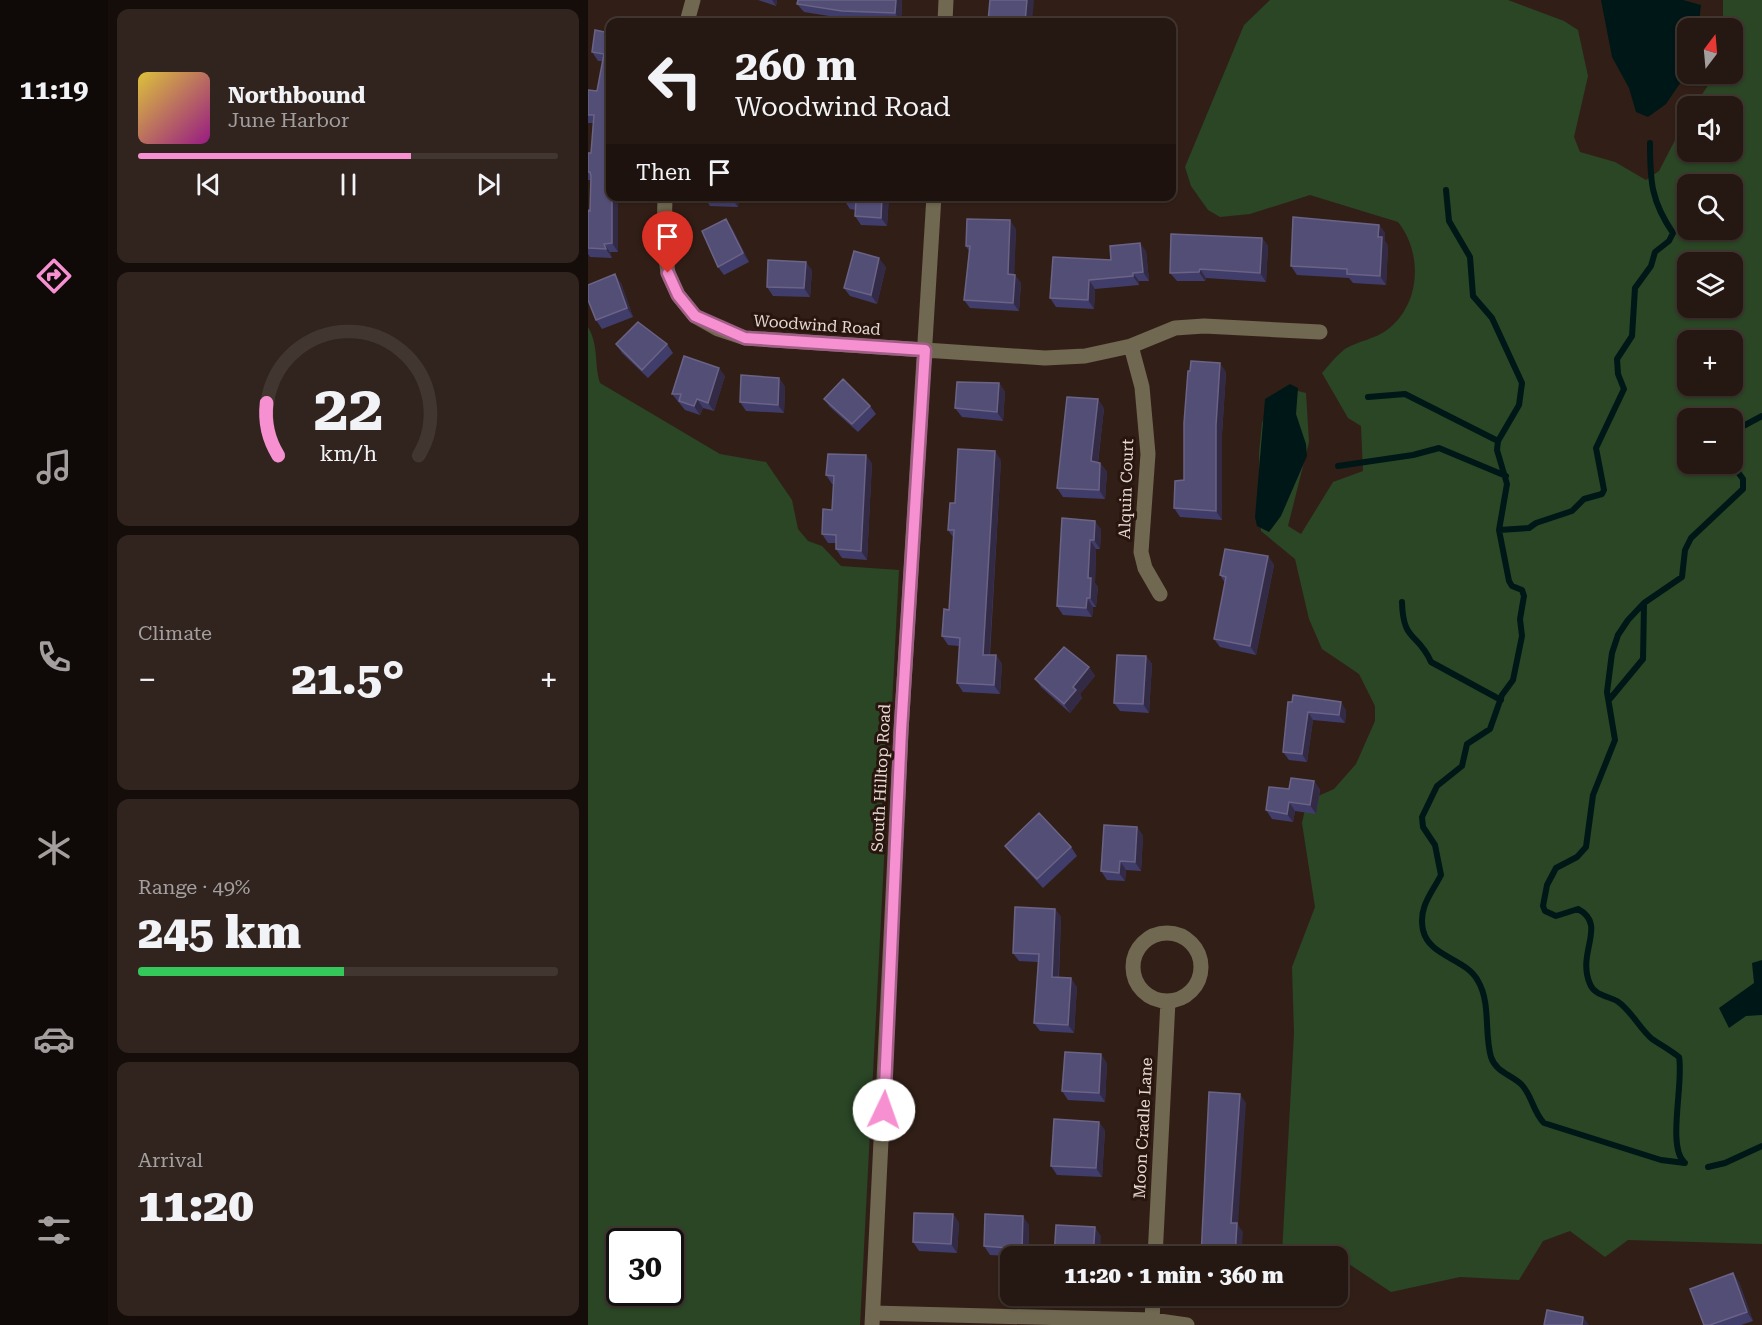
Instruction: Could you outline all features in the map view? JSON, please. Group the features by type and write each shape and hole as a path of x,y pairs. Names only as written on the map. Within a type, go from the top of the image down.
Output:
{"street":[{"path":"688,18 693,0"},
{"path":"945,18 946,0"},
{"name":"Woodwind Road","path":"665,201 664,243 668,273 678,295 695,316 745,338 1045,358 1086,356 1131,346 1175,328 1320,332"},
{"name":"South Hilltop Road","path":"873,1319 901,731 934,201"},
{"name":"Alquin Court","path":"1131,346 1142,387 1148,454 1141,552 1145,568 1160,594"},
{"path":"1167,933 1179,935 1190,941 1197,950 1201,973 1190,993 1180,999 1168,1001 1148,995 1140,987 1133,967 1140,947 1147,939 1167,933"},
{"name":"Moon Cradle Lane","path":"1156,1246 1168,1001"},
{"path":"1152,1323 1153,1306"},
{"path":"873,1319 1187,1325"}],"green space":[{"path":"1270,0 1508,0 1564,21 1578,30 1588,76 1574,137 1580,152 1615,162 1646,180 1659,171 1677,136 1677,162 1743,162 1743,96 1701,96 1709,84 1743,84 1743,18 1723,18 1723,0 1762,0 1762,1244 1628,1240 1605,1257 1570,1231 1543,1241 1519,1280 1460,1277 1391,1292 1348,1263 1348,1246 1282,1246 1294,1033 1292,967 1315,907 1302,823 1305,809 1316,797 1334,789 1356,764 1375,721 1375,706 1359,674 1322,649 1309,619 1295,559 1261,531 1259,453 1262,423 1275,393 1290,389 1306,393 1309,442 1288,526 1301,534 1333,482 1363,471 1361,426 1348,418 1322,373 1345,349 1382,333 1398,319 1407,307 1412,293 1415,278 1414,263 1412,248 1398,222 1310,195 1250,214 1220,217 1208,210 1191,186 1185,167 1244,25"},
{"path":"588,327 594,341 600,383 720,454 766,462 792,500 798,529 808,541 822,546 841,566 899,570 860,1325 588,1325"}],"shaded area":[{"path":"1601,0 1683,0 1701,5 1699,18 1677,18 1677,84 1680,84 1666,104 1648,117 1636,112 1629,88 1612,57"},
{"path":"1290,384 1298,388 1296,414 1306,444 1307,456 1281,516 1269,532 1257,526 1255,517 1265,399"},
{"path":"1762,960 1762,1015 1746,1016 1729,1028 1719,1008 1754,983 1752,963"}],"building":[{"path":"798,0 896,0 895,13 842,11 797,4"},
{"path":"990,0 1027,0 1025,18 988,18"},
{"path":"595,30 606,32 606,201 612,201 612,243 604,244 606,249 588,248 591,176 588,172 588,153 591,153 594,115 588,115 588,90 597,91 604,54 592,52"},
{"path":"856,201 882,201 881,218 855,216"},
{"path":"1293,217 1379,225 1378,237 1382,237 1380,276 1347,274 1347,269 1291,266"},
{"path":"726,219 743,253 718,267 702,231"},
{"path":"967,219 1010,220 1008,274 1015,275 1013,303 964,300 970,246 966,246"},
{"path":"1171,234 1262,238 1260,273 1200,269 1199,272 1170,273"},
{"path":"1140,243 1143,272 1133,273 1133,276 1089,280 1088,300 1050,298 1053,257 1111,260 1110,246"},
{"path":"854,251 879,258 871,295 844,288"},
{"path":"768,260 806,262 804,288 767,287"},
{"path":"615,274 627,308 596,320 588,300 588,285"},
{"path":"638,322 667,344 642,370 616,344"},
{"path":"684,356 719,368 708,403 697,399 694,406 679,401 681,394 672,394"},
{"path":"1191,361 1220,363 1216,425 1216,511 1174,508 1175,481 1184,480 1184,423 1188,371 1190,371"},
{"path":"741,375 779,378 778,405 740,402"},
{"path":"843,379 870,406 852,424 824,399"},
{"path":"957,382 999,383 997,412 955,408"},
{"path":"1067,397 1098,399 1091,461 1100,463 1099,490 1057,488"},
{"path":"958,449 995,451 983,655 996,655 994,685 957,683 960,638 942,636 944,609 949,610 954,530 948,530 950,503 955,503"},
{"path":"828,454 866,455 861,551 836,549 836,535 822,534 823,509 832,510 834,476 826,475"},
{"path":"1062,518 1095,521 1094,540 1090,540 1088,578 1091,578 1090,598 1087,598 1086,608 1057,606"},
{"path":"1225,549 1268,556 1250,646 1214,639 1226,577 1220,575"},
{"path":"1064,647 1089,667 1073,687 1076,690 1064,704 1035,679"},
{"path":"1117,655 1146,656 1143,704 1114,703"},
{"path":"1293,695 1341,702 1339,715 1308,712 1302,754 1283,752 1288,702 1292,702"},
{"path":"1291,778 1314,781 1310,805 1289,802 1287,814 1266,810 1269,787 1289,789"},
{"path":"1039,813 1071,847 1037,879 1005,846"},
{"path":"1104,825 1137,827 1135,862 1120,861 1119,873 1101,871"},
{"path":"1015,907 1055,909 1052,977 1071,978 1068,1025 1034,1023 1039,954 1013,953"},
{"path":"1065,1052 1101,1054 1099,1093 1062,1091"},
{"path":"1209,1092 1240,1094 1231,1223 1237,1223 1236,1246 1202,1246"},
{"path":"1054,1119 1099,1122 1096,1168 1051,1166"},
{"path":"914,1213 953,1214 951,1244 913,1242"},
{"path":"985,1214 1023,1216 1022,1246 984,1246"},
{"path":"1056,1225 1095,1227 1094,1246 1055,1246"},
{"path":"1733,1273 1747,1312 1704,1325 1690,1289"},
{"path":"1547,1310 1583,1317 1582,1325 1544,1325"}],"waterway":[{"path":"1499,530 1529,528 1536,523 1572,511 1584,499 1602,494 1604,490 1596,448 1624,389 1618,374 1617,359 1632,336 1635,288 1651,266 1655,252 1669,241 1673,233 1660,211 1653,190 1650,143"},
{"path":"1446,190 1449,221 1470,257 1473,296 1492,318 1522,383 1519,405 1498,441 1497,450 1507,484 1499,530 1509,581 1512,586 1522,590 1524,596 1520,619 1522,636 1513,680 1502,695 1490,729 1467,744 1462,766 1437,786 1422,817 1423,827 1435,845 1441,875 1424,907 1423,930 1432,946 1465,967 1478,981 1485,999 1489,1048 1493,1062 1525,1088 1537,1114 1544,1123 1661,1160 1685,1163"},
{"path":"1368,397 1405,394 1498,441"},
{"path":"1743,426 1762,416"},
{"path":"1338,466 1413,455 1439,448 1506,476"},
{"path":"1684,1162 1679,1154 1676,1128 1679,1057 1652,1039 1617,1001 1592,988 1586,961 1591,931 1591,923 1587,916 1578,909 1556,916 1545,911 1543,906 1547,885 1556,868 1577,857 1586,847 1593,795 1615,740 1607,692 1612,653 1618,635 1644,603 1682,577 1685,550 1691,538 1743,489 1743,479 1739,474"},
{"path":"1402,602 1408,631 1426,652 1431,662 1501,700"},
{"path":"1609,700 1643,659 1644,604"},
{"path":"1708,1167 1725,1163 1762,1146"}],"route":[{"path":"668,273 678,295 695,316 718,329 745,338 925,350 901,731 884,1110"}]}
